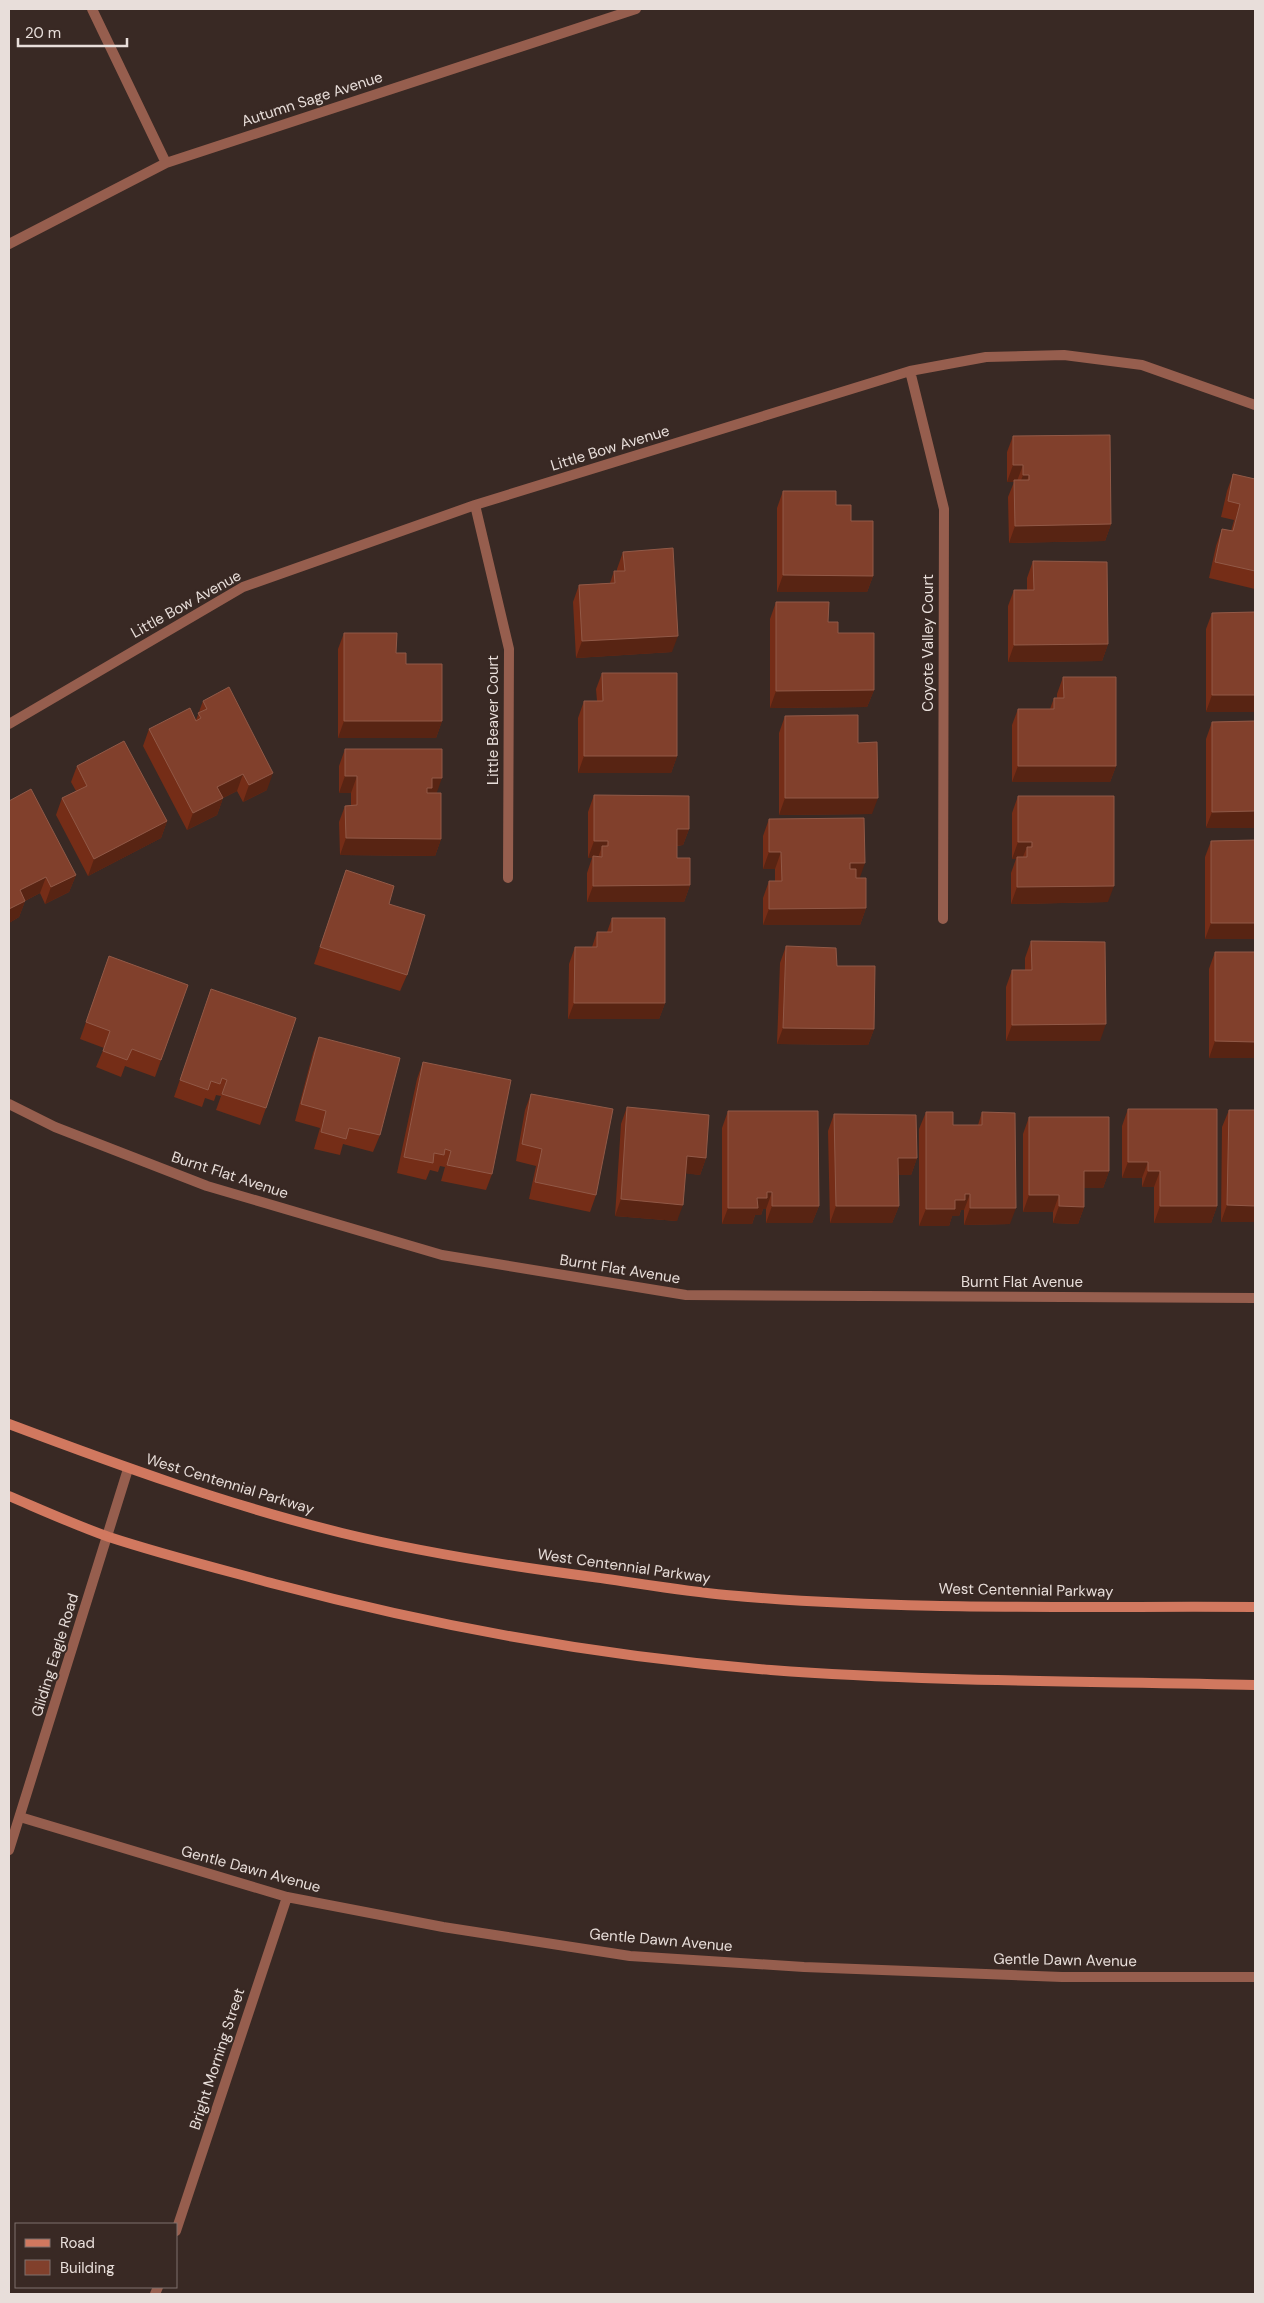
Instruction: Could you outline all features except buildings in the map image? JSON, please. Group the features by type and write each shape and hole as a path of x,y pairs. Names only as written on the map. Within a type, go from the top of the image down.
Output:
{"main road":[{"name":"West Centennial Parkway","path":"9,1424 128,1469 215,1497 342,1533 524,1568 724,1595 959,1605 1255,1607"},
{"path":"9,1496 108,1536 215,1568 326,1597 450,1625 557,1646 750,1668 873,1676 1255,1684"}],"street":[{"path":"92,9 166,163"},
{"name":"Autumn Sage Avenue","path":"9,244 166,163 636,9"},
{"name":"Little Bow Avenue","path":"9,724 243,587 475,505 910,371 986,357 1064,355 1142,365 1255,406"},
{"name":"Coyote Valley Court","path":"910,371 944,509 943,919"},
{"name":"Little Beaver Court","path":"475,505 509,649 508,878"},
{"name":"Burnt Flat Avenue","path":"9,1104 55,1127 207,1186 442,1255 686,1295 1255,1298"},
{"name":"Gliding Eagle Road","path":"9,1850 128,1469"},
{"name":"Gentle Dawn Avenue","path":"20,1818 287,1897 443,1927 630,1956 804,1967 1062,1977 1255,1977"},
{"name":"Bright Morning Street","path":"178,2225 287,1897"}]}
